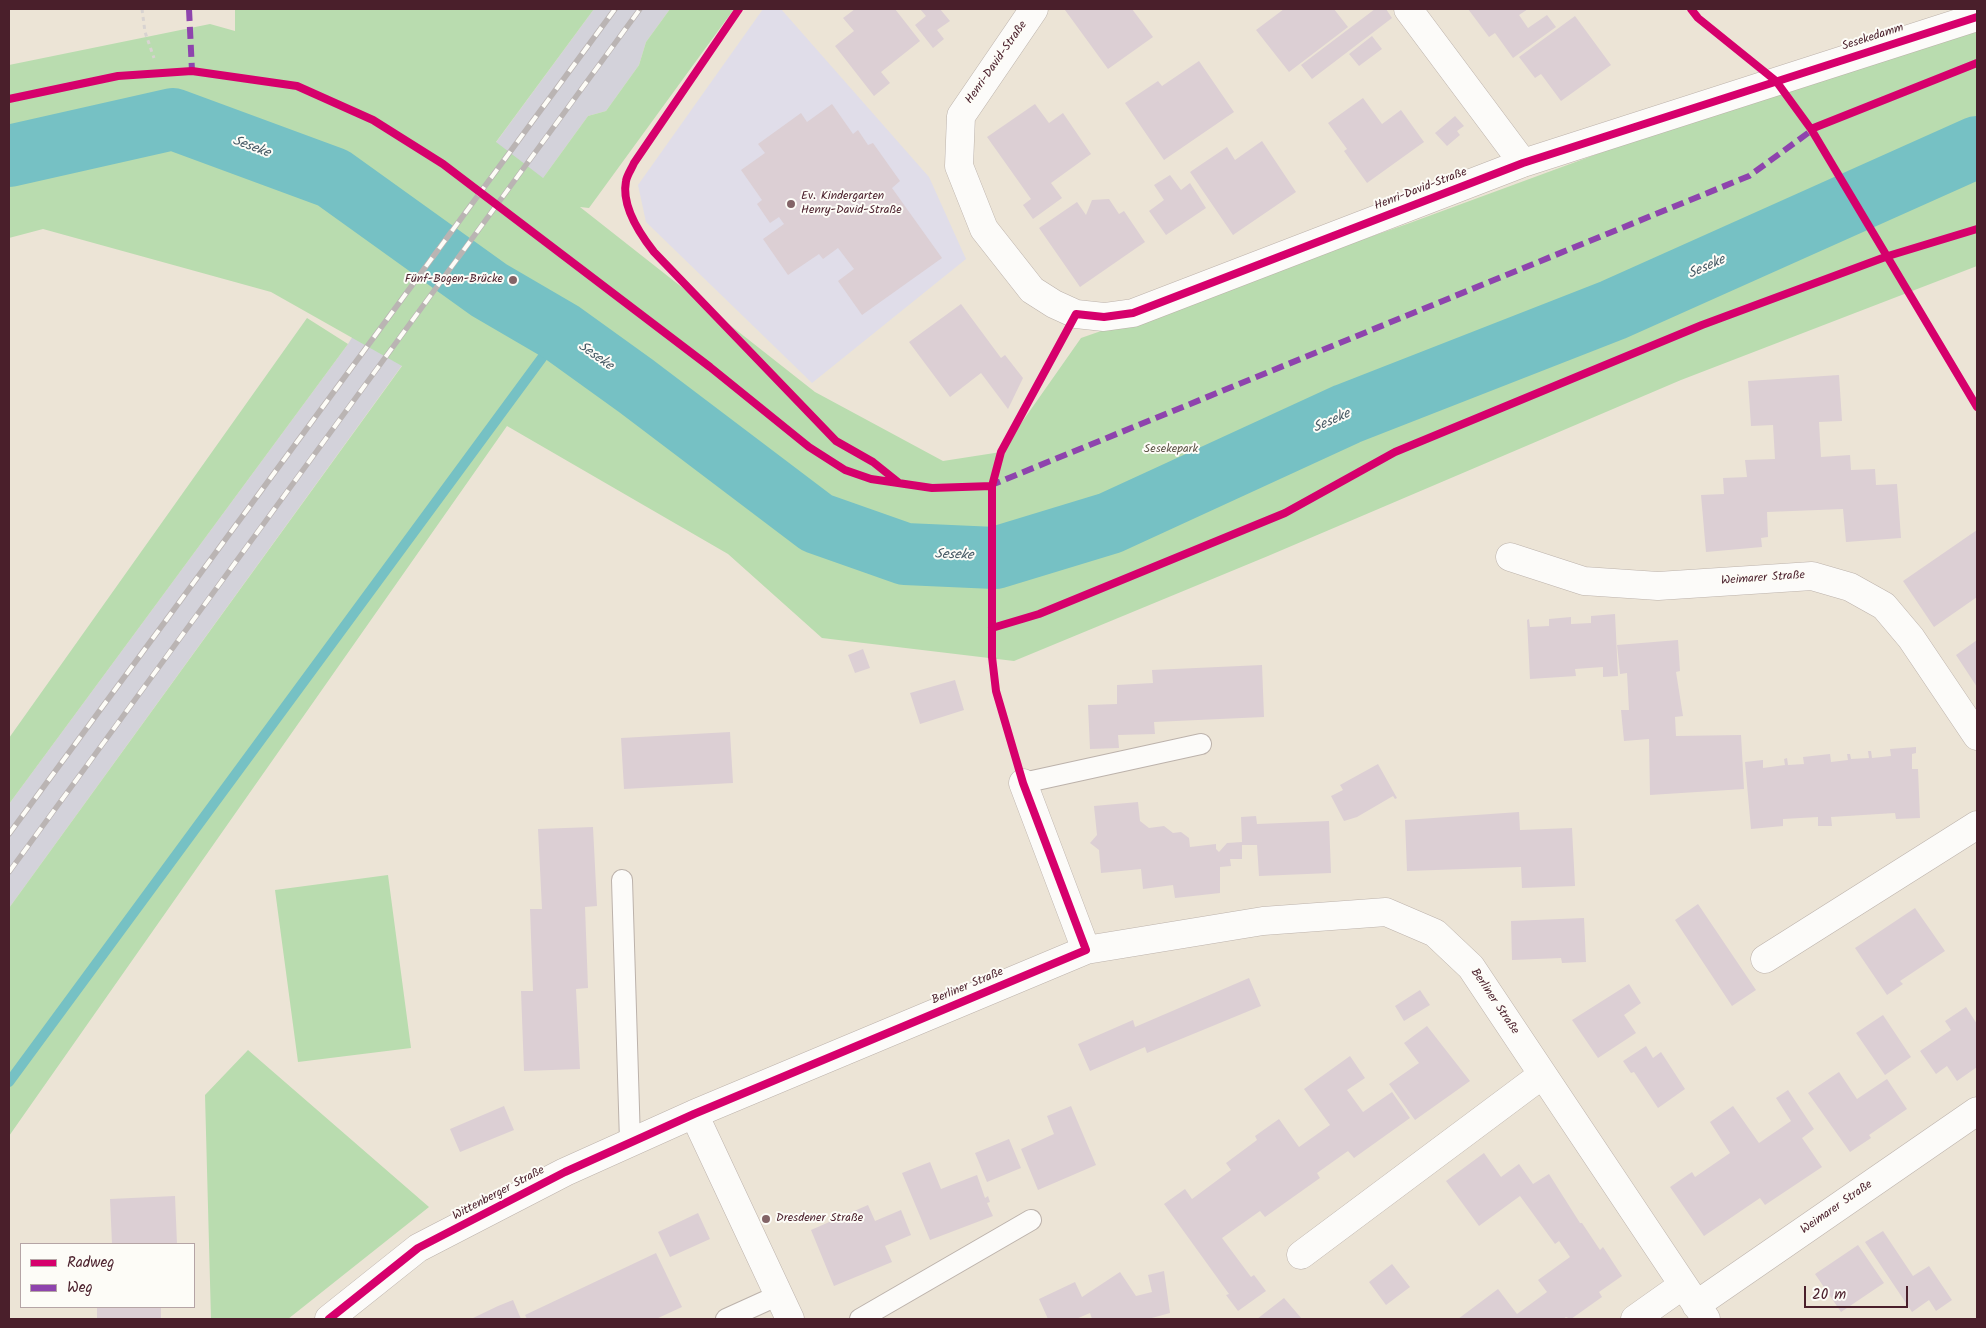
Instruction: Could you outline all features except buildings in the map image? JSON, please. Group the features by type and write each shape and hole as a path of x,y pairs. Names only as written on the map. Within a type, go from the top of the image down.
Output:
{"street":[{"name":"Henri-David-Straße","path":"1034,9 961,116 959,166 984,229 1032,290 1054,304 1076,314 1104,317 1133,313 1523,163 1776,81"},
{"path":"1408,9 1523,163"},
{"name":"Sesekedamm","path":"1776,81 1977,17"},
{"name":"Weimarer Straße","path":"1510,557 1584,582 1658,586 1812,576 1850,587 1884,606 1911,638 1977,736"},
{"path":"1023,783 1086,950"},
{"path":"1765,959 1977,825"},
{"name":"Berliner Straße","path":"694,1114 1086,950 1263,921 1386,912 1435,932 1471,968 1695,1303"},
{"path":"1301,1256 1542,1075"},
{"name":"Weimarer Straße","path":"1695,1303 1977,1111"},
{"path":"694,1114 784,1307"},
{"name":"Wittenberger Straße","path":"329,1319 418,1248 565,1172 630,1141 694,1114"},
{"path":"1635,1319 1695,1303"}],"lane":[{"path":"1023,783 1201,744"},
{"path":"622,880 630,1141"},
{"path":"860,1319 1031,1220"},
{"path":"726,1319 784,1307"}],"path":[{"path":"142,9 145,32 154,58"}],"shaded area":[{"path":"594,9 670,9 646,42 639,65 606,111 588,116 530,196 483,160"},
{"name":"Ev. Kindergarten Henry-David-Straße","path":"763,9 781,9 929,177 966,259 812,383 646,222 638,185"},
{"path":"364,318 411,353 9,908 9,804 348,344"}],"green space":[{"name":"Sesekepark","path":"235,9 594,9 496,142 543,178 588,116 606,111 639,65 646,42 670,9 734,9 589,208 580,207 815,392 943,461 1001,452 1081,338 1407,224 1619,146 1977,19 1977,266 1681,380 1268,556 1014,661 822,638 728,554 507,426 9,1136 9,908 402,366 271,292 43,229 9,238 9,65 210,24 235,31"},
{"path":"307,318 348,344 9,804 9,738"},
{"path":"388,875 411,1048 298,1062 275,890"},
{"path":"248,1050 429,1207 288,1319 211,1319 205,1095"}],"waterway":[{"name":"Seseke","path":"9,156 173,119 333,178 489,290 561,332 636,386 817,523 905,554 995,558 1110,523 1347,414 1613,310 1977,147"},
{"path":"9,1082 561,332"}],"railway":[{"path":"9,834 615,9"},
{"path":"9,872 640,9"}],"marked path":[{"path":"189,9 192,71"},
{"path":"989,486 1749,176 1815,128"}],"cycle path":[{"path":"739,9 628,174 625,190 632,219 654,252 836,441 873,462 898,482"},
{"path":"1691,9 1698,18 1776,81 1811,129 1977,407"},
{"path":"329,1319 418,1248 565,1172 694,1114 1086,950 1023,783 996,691 992,657 992,486 1001,452 1076,314 1104,317 1133,313 1523,163 1977,17"},
{"path":"1811,129 1977,63"},
{"path":"9,99 118,76 192,71 297,86 373,120 443,164 710,367 809,447 845,470 871,479 932,488 992,486"},
{"path":"992,628 1039,614 1285,513 1395,452 1702,325 1888,256 1977,229"}],"place":[{"name":"Ev. Kindergarten Henry-David-Straße","path":"791,204"},
{"name":"Fünf-Bogen-Brücke","path":"513,280"},
{"name":"Dresdener Straße","path":"766,1219"}]}
